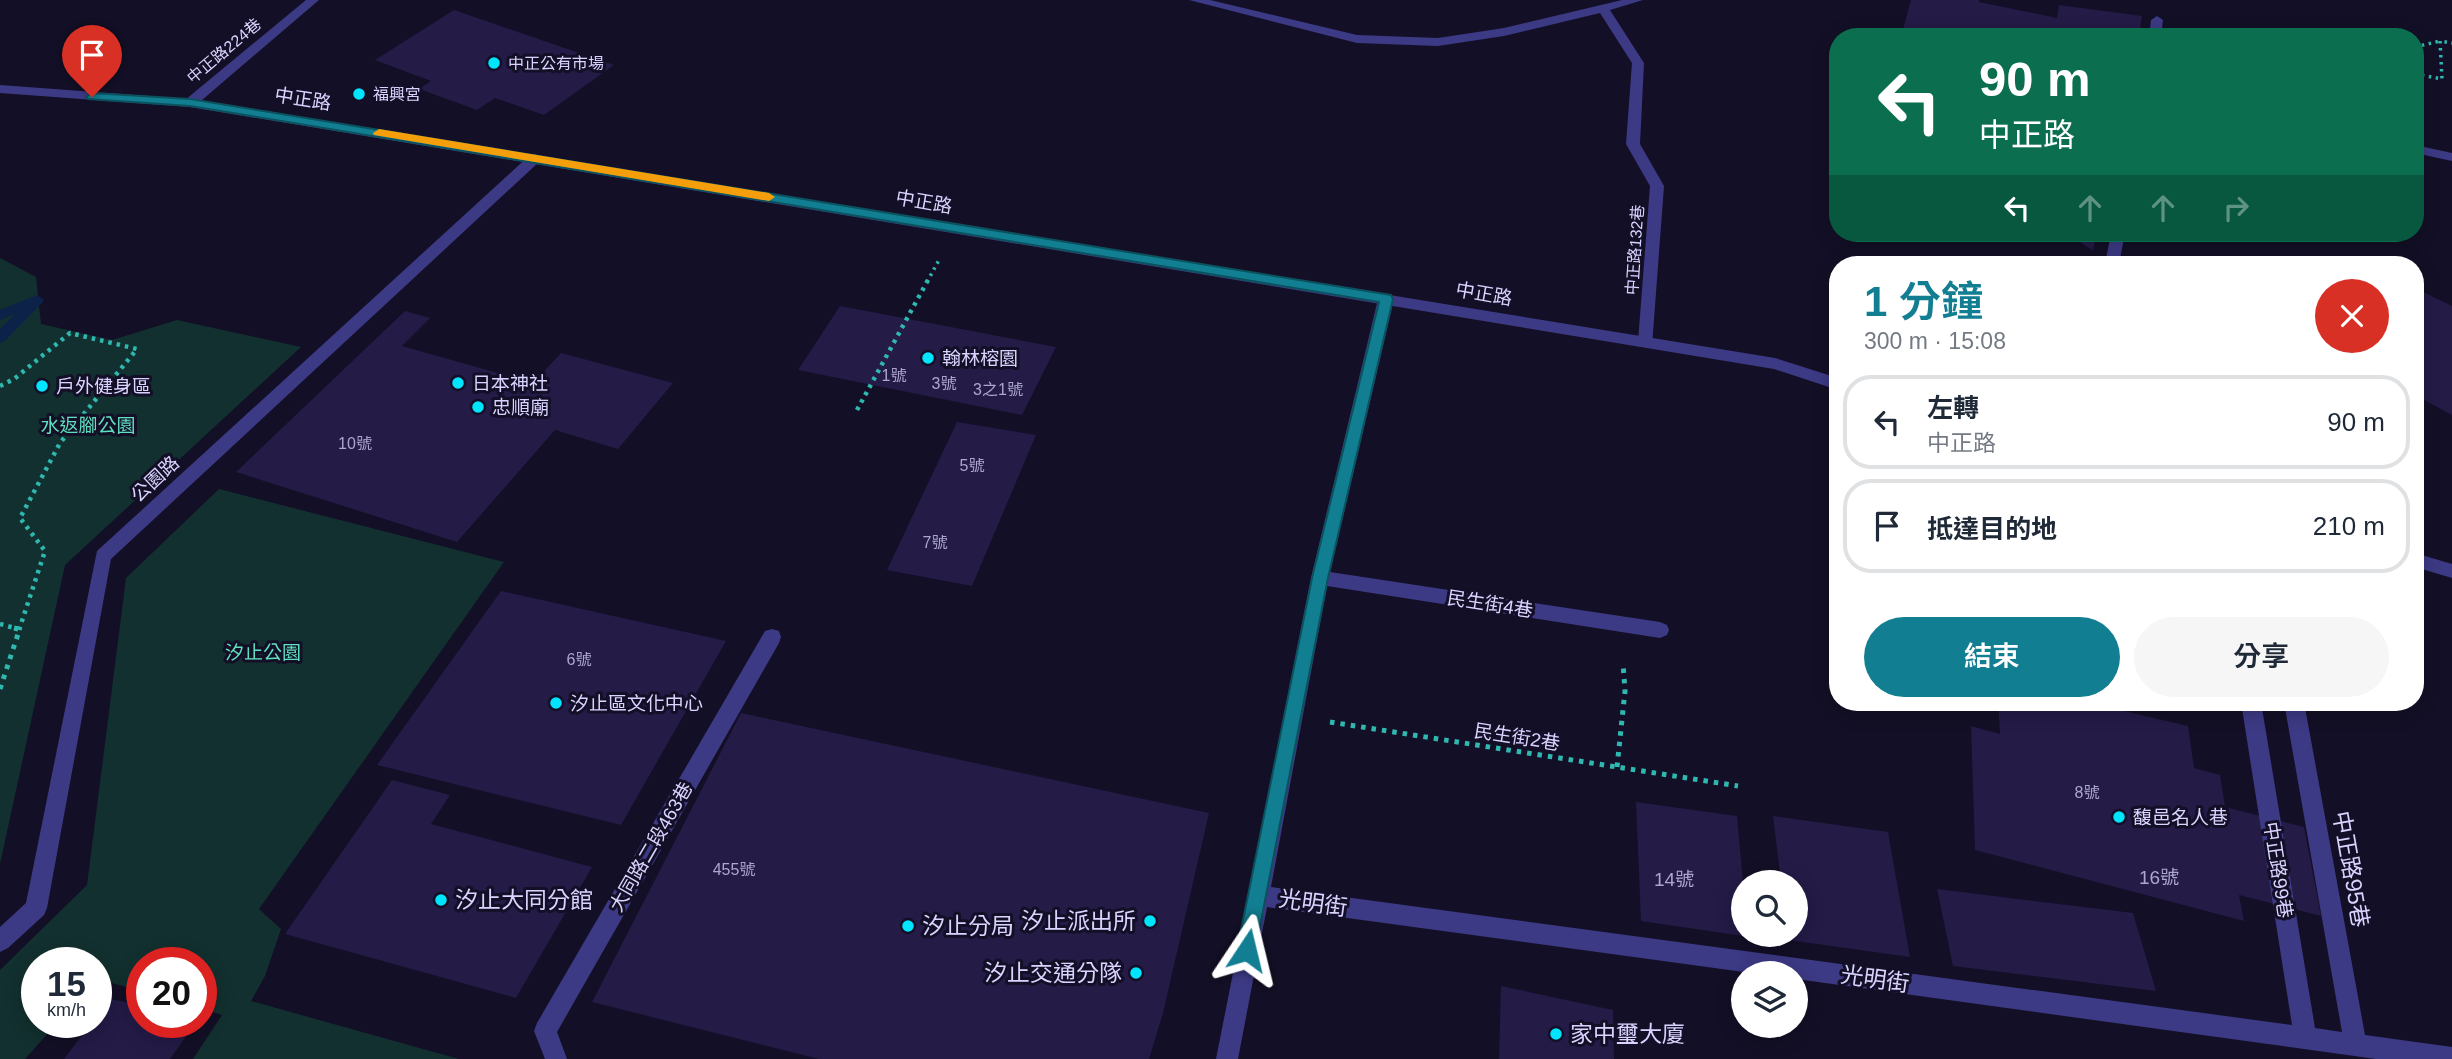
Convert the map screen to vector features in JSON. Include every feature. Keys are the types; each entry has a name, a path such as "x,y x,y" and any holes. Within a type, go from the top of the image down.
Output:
{"street":[{"name":"中正路224巷","path":"190,103 313,0"},
{"path":"1195,0 1357,39 1438,42 1504,32 1637,0"},
{"name":"中正路132巷","path":"1603,8 1638,63 1633,144 1657,186 1646,342"},
{"path":"2156,28 2157,20"},
{"name":"中正路","path":"0,89 190,103 536,158 1775,364 1829,381"},
{"path":"2424,151 2452,158"},
{"name":"公園路","path":"0,941 37,908 103,556 536,158"},
{"path":"1227,1059 1291,716 1320,578 1386,299"},
{"path":"2424,562 2452,570"},
{"name":"民生街4巷","path":"1320,578 1660,630"},
{"name":"大同路二段463巷","path":"556,1059 545,1031 772,637"},
{"name":"中正路99巷","path":"2252,711 2305,1038"},
{"name":"中正路95巷","path":"2296,711 2356,1045"},
{"name":"光明街","path":"1257,895 2452,1058"}],"path":[{"path":"2424,45 2440,41 2452,43"},
{"path":"2424,76 2441,79 2440,41"},
{"path":"857,410 957,229"},
{"path":"0,386 14,379 70,333 136,349 60,443 20,517 45,551 0,690"},
{"path":"0,624 18,629"},
{"path":"1617,767 1625,691 1621,624"},
{"name":"民生街2巷","path":"1291,716 1738,786"}],"green space":[{"name":"水返腳公園","path":"0,258 36,277 41,324 112,340 177,320 301,347 65,565 0,864"},
{"name":"汐止公園","path":"219,489 504,562 259,909 281,929 265,976 251,1001 459,1059 193,1059 207,1038 217,1038 217,1023 222,1015 217,1013 217,947 126,947 126,987 112,983 112,947 24,947 87,885 126,578"},
{"name":"汐止公園","path":"21,949 21,1038 44,1038 25,1059 0,1059 0,970"}],"building":[{"path":"1911,0 1979,0 2057,18 2059,5 2142,16 2140,28 1903,28"},
{"name":"中正公有市場","path":"454,10 614,65 544,115 495,98 477,110 419,89 431,81 375,60"},
{"path":"2080,242 2094,242 2093,251"},
{"path":"2424,292 2452,306 2452,415 2424,400"},
{"name":"翰林榕園","path":"840,306 1056,347 1022,415 798,370"},
{"name":"忠順廟","path":"405,311 430,318 402,346 533,383 561,353 673,383 618,449 555,430 457,542 236,472"},
{"name":"翰林榕園","path":"957,422 1036,435 972,586 887,570"},
{"name":"汐止區文化中心","path":"501,591 726,641 621,825 377,765"},
{"name":"馥邑名人巷","path":"1999,711 2124,711 2188,726 2194,768 2220,775 2225,807 2304,827 2321,916 2239,895 2244,921 1975,850 1971,726 2000,734"},
{"name":"汐止分局","path":"741,713 1209,813 1163,1013 1149,1059 819,1059 592,1002"},
{"name":"汐止大同分館","path":"392,780 450,795 431,824 592,867 516,998 285,934"},
{"path":"1636,802 1737,816 1742,870 1731,870 1731,934 1641,921"},
{"path":"1773,816 1888,832 1910,957 1808,943 1808,870 1780,870"},
{"path":"1937,889 2133,913 2156,991 1953,966"},
{"name":"家中璽大廈","path":"1501,986 1613,1010 1614,1059 1499,1059"},
{"path":"112,999 126,1002 126,1038 185,1038 170,1059 64,1059 80,1038 112,1038"}],"waterway":[{"path":"0,338 37,300"},
{"path":"0,315 30,303"}],"slow traffic":[{"path":"379,133 769,197"}],"place":[{"name":"中正公有市場","path":"494,63"},
{"name":"福興宮","path":"359,94"},
{"name":"翰林榕園","path":"928,358"},
{"name":"日本神社","path":"458,383"},
{"name":"戶外健身區","path":"42,386"},
{"name":"忠順廟","path":"478,407"},
{"name":"汐止區文化中心","path":"556,703"},
{"name":"馥邑名人巷","path":"2119,817"},
{"name":"汐止大同分館","path":"441,900"},
{"name":"汐止派出所","path":"1150,921"},
{"name":"汐止分局","path":"908,926"},
{"name":"汐止交通分隊","path":"1136,973"},
{"name":"家中璽大廈","path":"1556,1034"}],"route":[{"path":"92,97 190,103 509,153 1386,299 1320,578 1247,950"}]}
